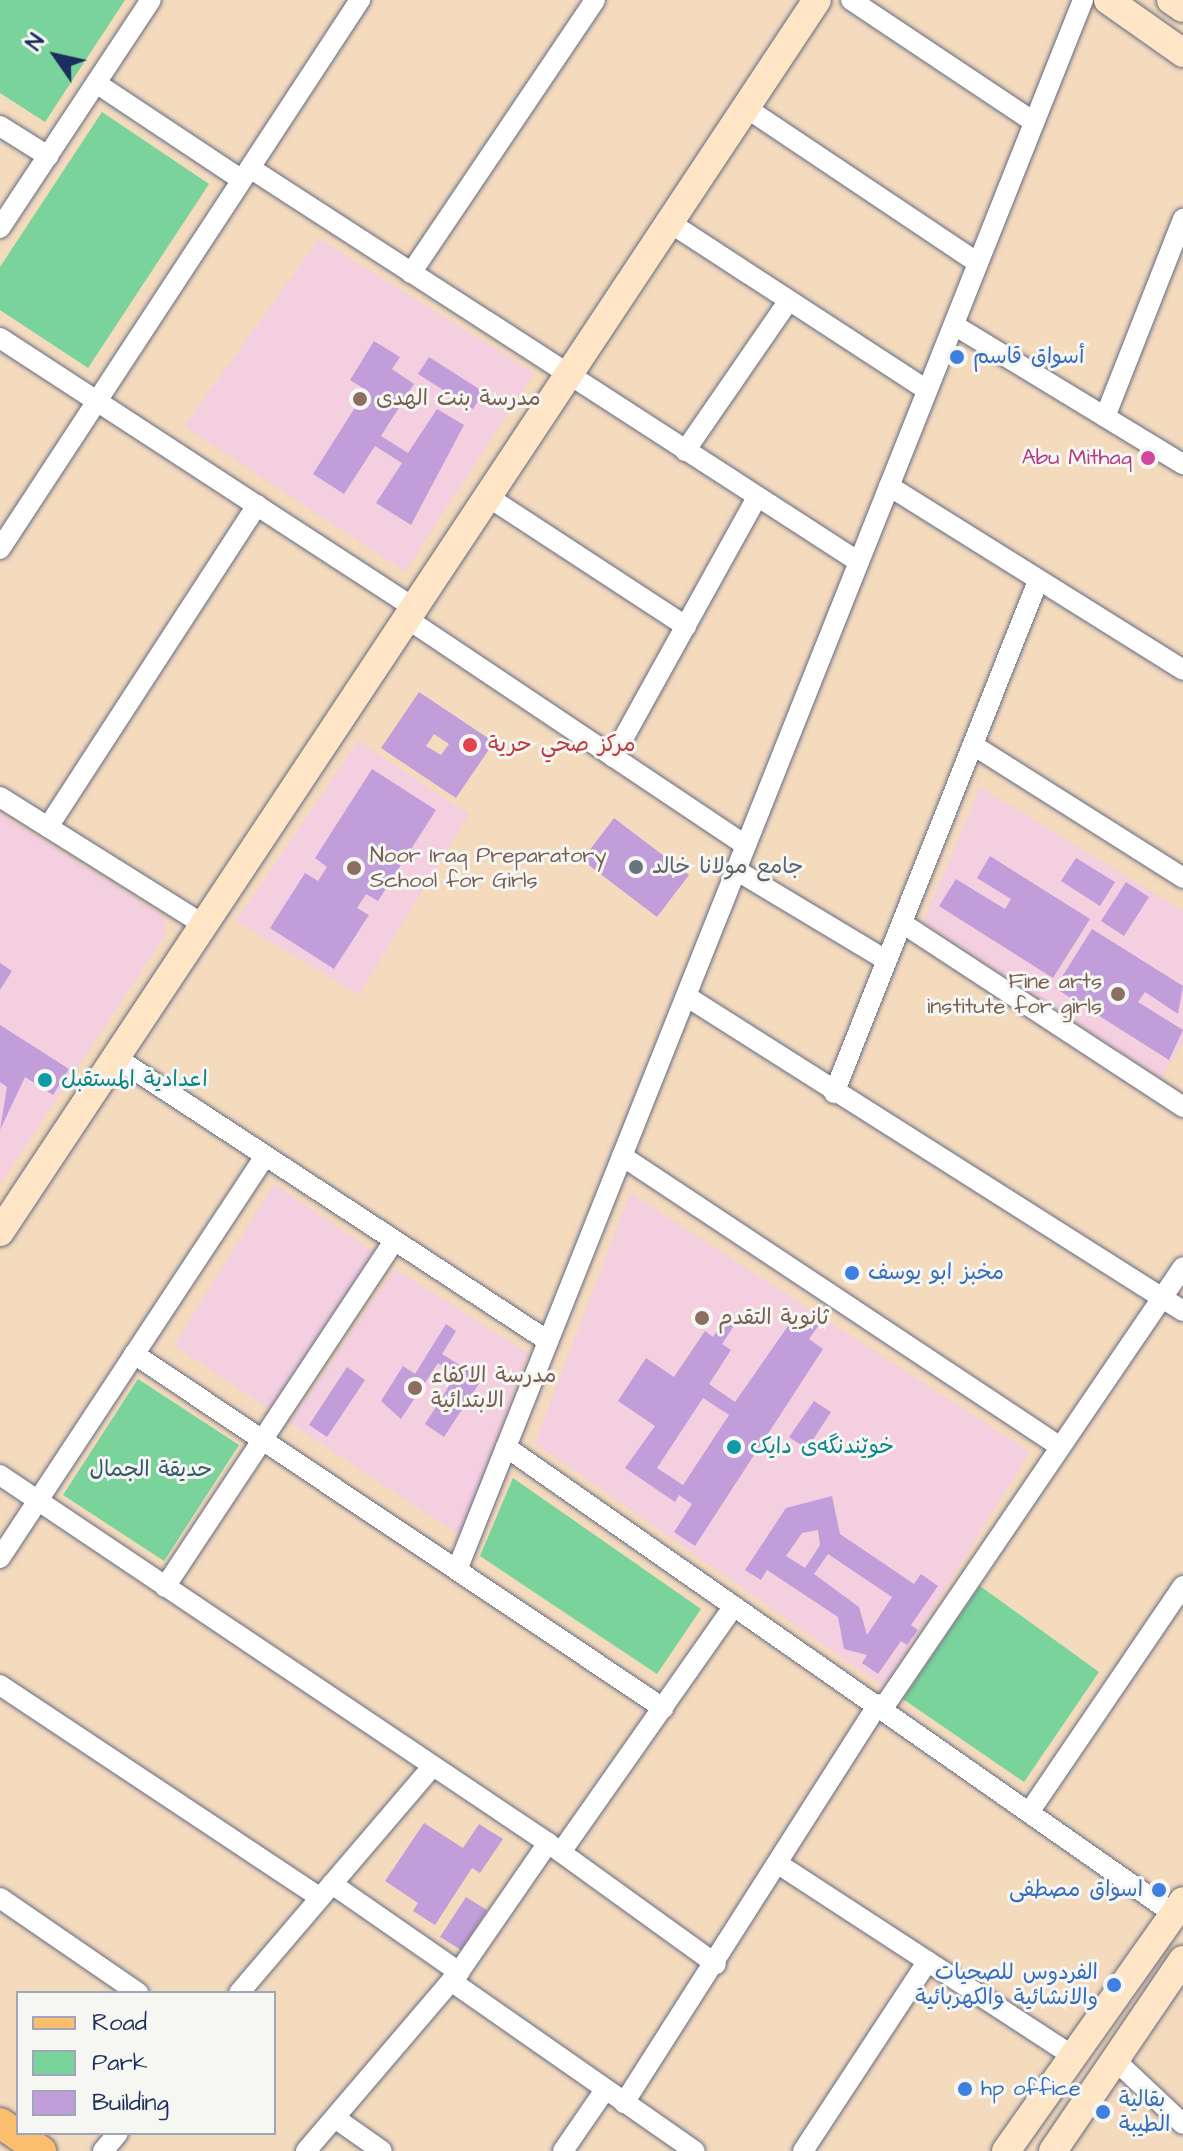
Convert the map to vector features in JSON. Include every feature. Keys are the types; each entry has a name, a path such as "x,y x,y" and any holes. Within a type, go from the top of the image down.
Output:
{"main road":[{"path":"18,2135 41,2151"}],"street":[{"path":"0,228 151,0"},
{"path":"0,549 360,0"},
{"path":"411,273 595,0"},
{"path":"0,1232 817,0"},
{"path":"851,0 1034,122"},
{"path":"457,1570 1083,0"},
{"path":"1108,0 1183,53"},
{"path":"1171,0 1183,8"},
{"path":"96,83 411,273 859,562"},
{"path":"745,107 978,263"},
{"path":"0,126 48,156"},
{"path":"1105,417 1177,255 1183,219"},
{"path":"669,222 927,390"},
{"path":"685,451 789,300"},
{"path":"954,325 1183,464"},
{"path":"0,338 257,505 613,757 746,846"},
{"path":"889,486 1183,670"},
{"path":"487,496 686,626"},
{"path":"613,757 757,497"},
{"path":"48,827 257,505"},
{"path":"834,1093 1038,581"},
{"path":"973,745 1183,878"},
{"path":"0,797 204,925"},
{"path":"736,870 886,960"},
{"path":"902,923 1183,1107"},
{"path":"686,996 834,1093 1183,1311"},
{"path":"115,1057 548,1341"},
{"path":"0,1558 265,1156"},
{"path":"622,1156 1059,1446"},
{"path":"165,1587 394,1241"},
{"path":"624,2103 881,1706 1183,1267"},
{"path":"134,1354 663,1708"},
{"path":"506,1447 732,1609 881,1706 1030,1811 1179,1907 1006,2151"},
{"path":"0,1475 554,1847 716,1964"},
{"path":"1030,1811 1183,1586"},
{"path":"306,2151 455,1977 663,1708 732,1609"},
{"path":"0,1685 326,1891 455,1977 605,2090 695,2151"},
{"path":"241,1991 432,1767"},
{"path":"780,1865 1072,2055"},
{"path":"0,1898 135,1991"},
{"path":"1053,2151 1183,1960"},
{"path":"803,2151 928,1961"},
{"path":"1115,2060 1183,2124"},
{"path":"563,2151 605,2090"},
{"path":"335,2118 382,2151"},
{"path":"103,2151 116,2135"}],"shaded area":[{"name":"مدرسة بنت الهدی","path":"319,239 534,373 405,572 184,426"},
{"name":"Noor Iraq Preparatory School for Girls","path":"358,741 469,814 359,995 236,921"},
{"path":"980,787 1183,911 1183,1043 1161,1078 923,922"},
{"path":"0,814 163,916 166,934 0,1185"},
{"path":"274,1184 379,1255 275,1413 174,1345"},
{"name":"ثانوية التقدم","path":"630,1193 1030,1452 884,1687 535,1443"},
{"name":"مدرسة الاكفاء الابتدائية","path":"395,1269 528,1353 461,1536 290,1423"}],"green space":[{"path":"0,0 125,0 45,122 0,93"},
{"path":"102,112 209,184 88,368 0,310 0,267"},
{"name":"حديقة الجمال","path":"138,1379 239,1445 164,1561 63,1495"},
{"path":"513,1478 701,1609 657,1674 480,1556"},
{"path":"980,1586 1099,1672 1024,1782 903,1699"}],"building":[{"path":"374,341 400,357 392,369 414,384 381,436 408,453 437,409 464,425 411,525 376,503 402,463 375,446 344,494 313,474 366,390 350,380"},
{"path":"429,357 484,392 473,409 418,374"},
{"name":"مركز صحي حرية","path":"419,692 494,742 456,798 381,748","holes":["434,734 449,744 441,755 426,746"]},
{"path":"372,769 436,810 378,901 366,894 357,908 369,915 334,969 270,928 305,873 318,881 327,867 315,858"},
{"name":"جامع مولانا خالد","path":"614,818 689,875 657,917 582,860"},
{"path":"990,856 1090,919 1053,978 939,906 956,879 1005,909 1011,899 977,878"},
{"path":"1076,858 1115,882 1100,906 1061,881"},
{"path":"1126,882 1149,897 1124,936 1101,921"},
{"path":"1092,929 1183,986 1178,1014 1145,992 1138,1002 1183,1030 1169,1060 1055,988"},
{"path":"0,963 12,971 0,990"},
{"name":"اعدادية المستقبل","path":"0,1025 69,1069 53,1095 25,1077 0,1130 7,1087 0,1082"},
{"name":"خوێندنگەی دایک","path":"813,1316 821,1322 809,1339 823,1349 695,1546 674,1532 692,1504 679,1495 675,1502 625,1468 655,1426 618,1401 646,1358 674,1377 705,1331 713,1337 726,1318 735,1324 722,1344 731,1350 709,1384 735,1402 788,1326 800,1333","holes":["703,1398 729,1415 683,1485 657,1468"]},
{"path":"446,1324 456,1331 442,1354 482,1379 444,1437 425,1424 456,1375 438,1363 401,1419 381,1401 403,1366 415,1374"},
{"path":"347,1367 365,1380 327,1437 309,1425"},
{"path":"814,1401 831,1412 807,1449 789,1437"},
{"path":"832,1496 840,1534 914,1584 921,1574 938,1586 911,1625 918,1630 907,1645 901,1641 878,1674 862,1663 867,1655 844,1649 838,1617 767,1570 761,1580 745,1570 786,1508","holes":["818,1530 820,1545 805,1568 786,1556 802,1533","828,1554 892,1597 867,1635 859,1607 814,1574"]},
{"path":"424,1823 463,1848 479,1824 503,1839 480,1873 472,1868 435,1925 413,1911 418,1903 385,1881"},
{"path":"466,1897 487,1910 461,1950 440,1937"}],"place":[{"name":"أسواق قاسم","path":"957,357"},
{"name":"مدرسة بنت الهدی","path":"360,399"},
{"name":"Abu Mithaq","path":"1148,458"},
{"name":"مركز صحي حرية","path":"470,745"},
{"name":"جامع مولانا خالد","path":"636,867"},
{"name":"Noor Iraq Preparatory School for Girls","path":"354,868"},
{"name":"Fine arts institute for girls","path":"1118,994"},
{"name":"اعدادية المستقبل","path":"45,1080"},
{"name":"مخبز ابو يوسف","path":"852,1273"},
{"name":"ثانوية التقدم","path":"702,1318"},
{"name":"مدرسة الاكفاء الابتدائية","path":"415,1388"},
{"name":"خوێندنگەی دایک","path":"734,1447"},
{"name":"اسواق مصطفى","path":"1159,1890"},
{"name":"الفردوس للصحيات والانشائية والكهربائية","path":"1114,1985"},
{"name":"hp office","path":"965,2089"},
{"name":"بقالية الطيبة","path":"1103,2112"}]}
